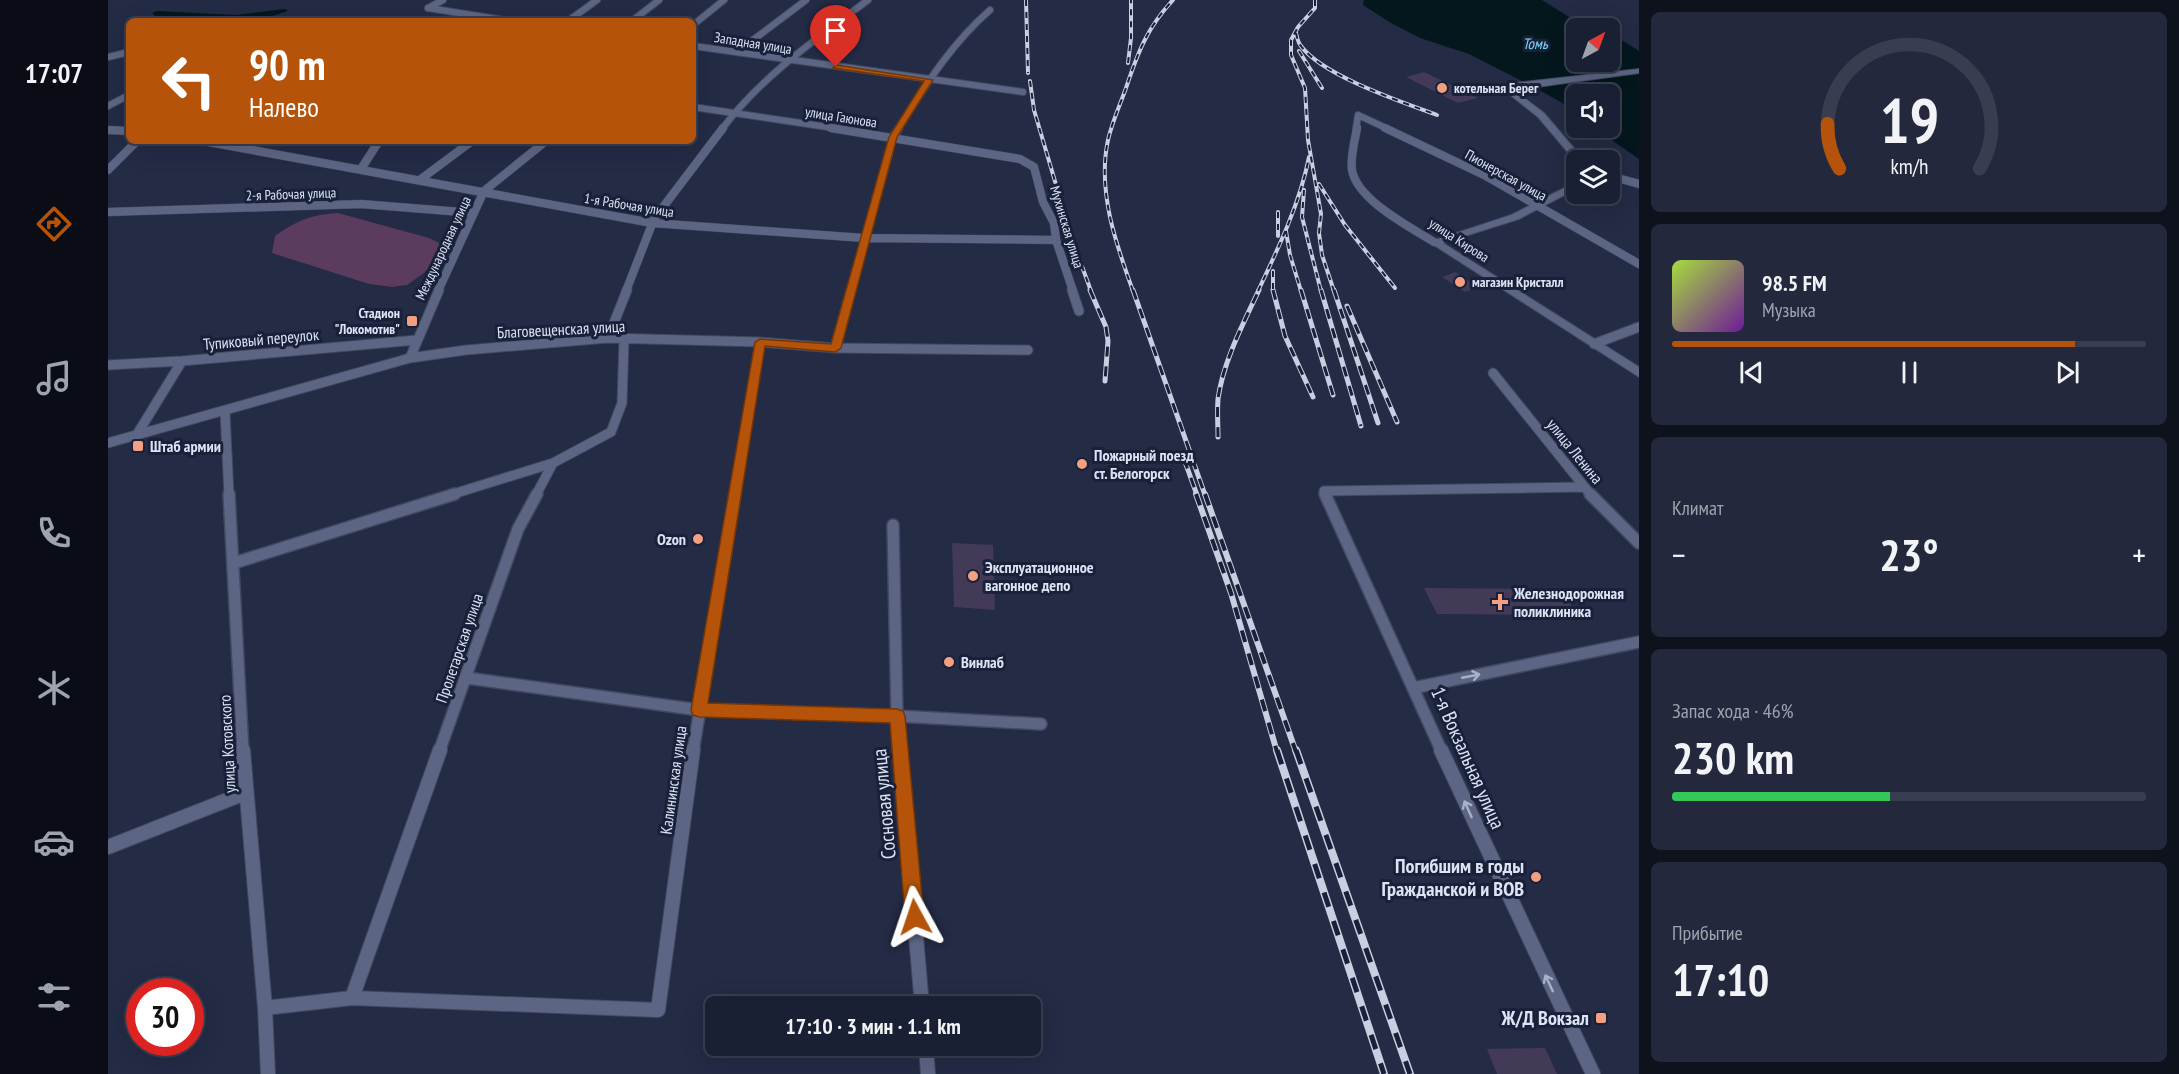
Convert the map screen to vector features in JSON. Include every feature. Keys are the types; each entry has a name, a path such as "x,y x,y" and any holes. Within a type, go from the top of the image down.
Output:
{"main road":[{"path":"1571,150 1541,114 1510,92 1510,87 1639,71"},
{"path":"1434,242 1515,217 1566,191"},
{"name":"улица Кирова","path":"1434,242 1639,373"}],"street":[{"path":"443,0 425,7 492,18"},
{"path":"572,18 597,0"},
{"path":"636,18 659,0"},
{"path":"696,23 724,0"},
{"path":"737,52 806,0"},
{"path":"608,338 652,223 735,112 789,60 868,0"},
{"path":"835,348 893,137 929,80 965,32 990,10"},
{"name":"Западная улица","path":"696,46 1023,92"},
{"path":"108,57 126,53"},
{"path":"108,106 126,97"},
{"name":"улица Гаюнова","path":"696,107 1020,159"},
{"name":"Пионерская улица","path":"1358,115 1486,176 1639,264"},
{"name":"улица Кирова","path":"1358,115 1353,178 1374,201 1434,242"},
{"path":"108,130 126,131"},
{"path":"108,170 134,144"},
{"name":"1-я Рабочая улица","path":"223,144 484,190 652,223 864,238 1056,240"},
{"path":"362,169 377,144"},
{"path":"421,179 468,144"},
{"name":"Международная улица","path":"411,358 484,190 542,144"},
{"name":"Мухинская улица","path":"1020,159 1034,167 1043,202 1054,223 1056,240 1079,311"},
{"path":"1620,179 1639,184"},
{"name":"2-я Рабочая улица","path":"108,212 361,204 474,213"},
{"path":"1594,344 1639,327"},
{"name":"Благовещенская улица","path":"108,443 411,358 466,350 608,338 760,342 835,348 1028,350"},
{"name":"Тупиковый переулок","path":"108,365 182,361 417,340"},
{"path":"234,563 553,463 610,432 622,403 624,340"},
{"name":"Калининская улица","path":"352,999 658,1010 699,710 760,342"},
{"path":"136,436 182,361"},
{"name":"улица Ленина","path":"1493,373 1583,487 1639,543"},
{"name":"улица Котовского","path":"225,412 245,793 265,1008 268,1074"},
{"name":"Пролетарская улица","path":"352,999 518,529 553,463"},
{"name":"1-я Вокзальная улица","path":"1583,487 1324,491 1492,862 1593,1074"},
{"name":"Сосновая улица","path":"892,525 897,716 921,996"},
{"path":"1413,688 1638,644"},
{"path":"467,678 699,710 897,716 1041,724"},
{"path":"108,847 245,793"},
{"path":"265,1008 352,999"},
{"path":"927,1056 928,1074"}],"shaded area":[{"path":"338,213 429,238 439,243 440,248 424,273 407,285 392,287 369,284 272,253 275,236 290,226 312,217"}],"water":[{"name":"Томь","path":"1364,0 1542,0 1572,18 1566,18 1566,72 1620,72 1620,39 1639,51 1639,159 1609,138 1620,138 1620,84 1566,84 1566,106 1469,54 1420,38 1363,5"},
{"path":"285,9 288,11 266,18 157,18 152,13 157,11 236,15"}],"building":[{"name":"котельная Берег","path":"1424,72 1478,98 1458,103 1406,77"},
{"name":"магазин Кристалл","path":"1455,272 1478,287 1465,292 1442,277"},
{"name":"Эксплуатационное вагонное депо","path":"952,543 993,545 995,610 954,607"},
{"name":"Железнодорожная поликлиника","path":"1424,588 1561,589 1578,615 1437,614"},
{"path":"1545,1048 1557,1074 1497,1074 1487,1049"}],"railway":[{"path":"1026,0 1028,73"},
{"path":"1128,63 1131,38 1131,0"},
{"path":"1133,291 1110,217 1105,159 1112,127 1139,52 1156,20 1173,0"},
{"path":"1315,0 1315,8 1298,27 1291,40 1291,55 1305,88 1308,140 1321,214 1319,233 1322,255 1334,291"},
{"path":"1296,33 1298,42 1312,57 1344,78 1437,115"},
{"path":"1299,51 1322,88"},
{"path":"1030,81 1034,110 1072,239 1091,291"},
{"path":"1258,291 1294,209 1309,157"},
{"path":"1319,184 1345,225 1395,288"},
{"path":"1304,190 1302,217 1321,291"},
{"path":"1278,212 1278,236"},
{"path":"1286,231 1290,255 1301,291"},
{"path":"1273,271 1273,290"},
{"path":"1090,290 1106,327 1108,341 1105,381"},
{"path":"1133,290 1205,495"},
{"path":"1218,437 1218,399 1224,371 1234,343 1259,290"},
{"path":"1273,290 1285,336 1313,397"},
{"path":"1301,290 1333,395"},
{"path":"1321,290 1361,426"},
{"path":"1334,290 1378,423"},
{"path":"1347,306 1397,422"},
{"path":"1184,459 1197,495"},
{"path":"1196,494 1231,593 1277,752"},
{"path":"1205,494 1296,752"},
{"path":"1277,750 1384,1074"},
{"path":"1296,750 1410,1074"}],"place":[{"name":"котельная Берег","path":"1442,88"},
{"name":"магазин Кристалл","path":"1460,282"},
{"name":"Стадион \"Локомотив\"","path":"412,321"},
{"name":"Штаб армии","path":"138,446"},
{"name":"Пожарный поезд ст. Белогорск","path":"1082,464"},
{"name":"Ozon","path":"698,539"},
{"name":"Эксплуатационное вагонное депо","path":"973,576"},
{"name":"Железнодорожная поликлиника","path":"1500,602"},
{"name":"Винлаб","path":"949,662"},
{"name":"Погибшим в годы Гражданской и ВОВ","path":"1536,877"},
{"name":"Ж/Д Вокзал","path":"1601,1018"}],"route":[{"path":"836,67 929,80 893,137 835,348 760,342 699,710 897,716 915,917"}]}
